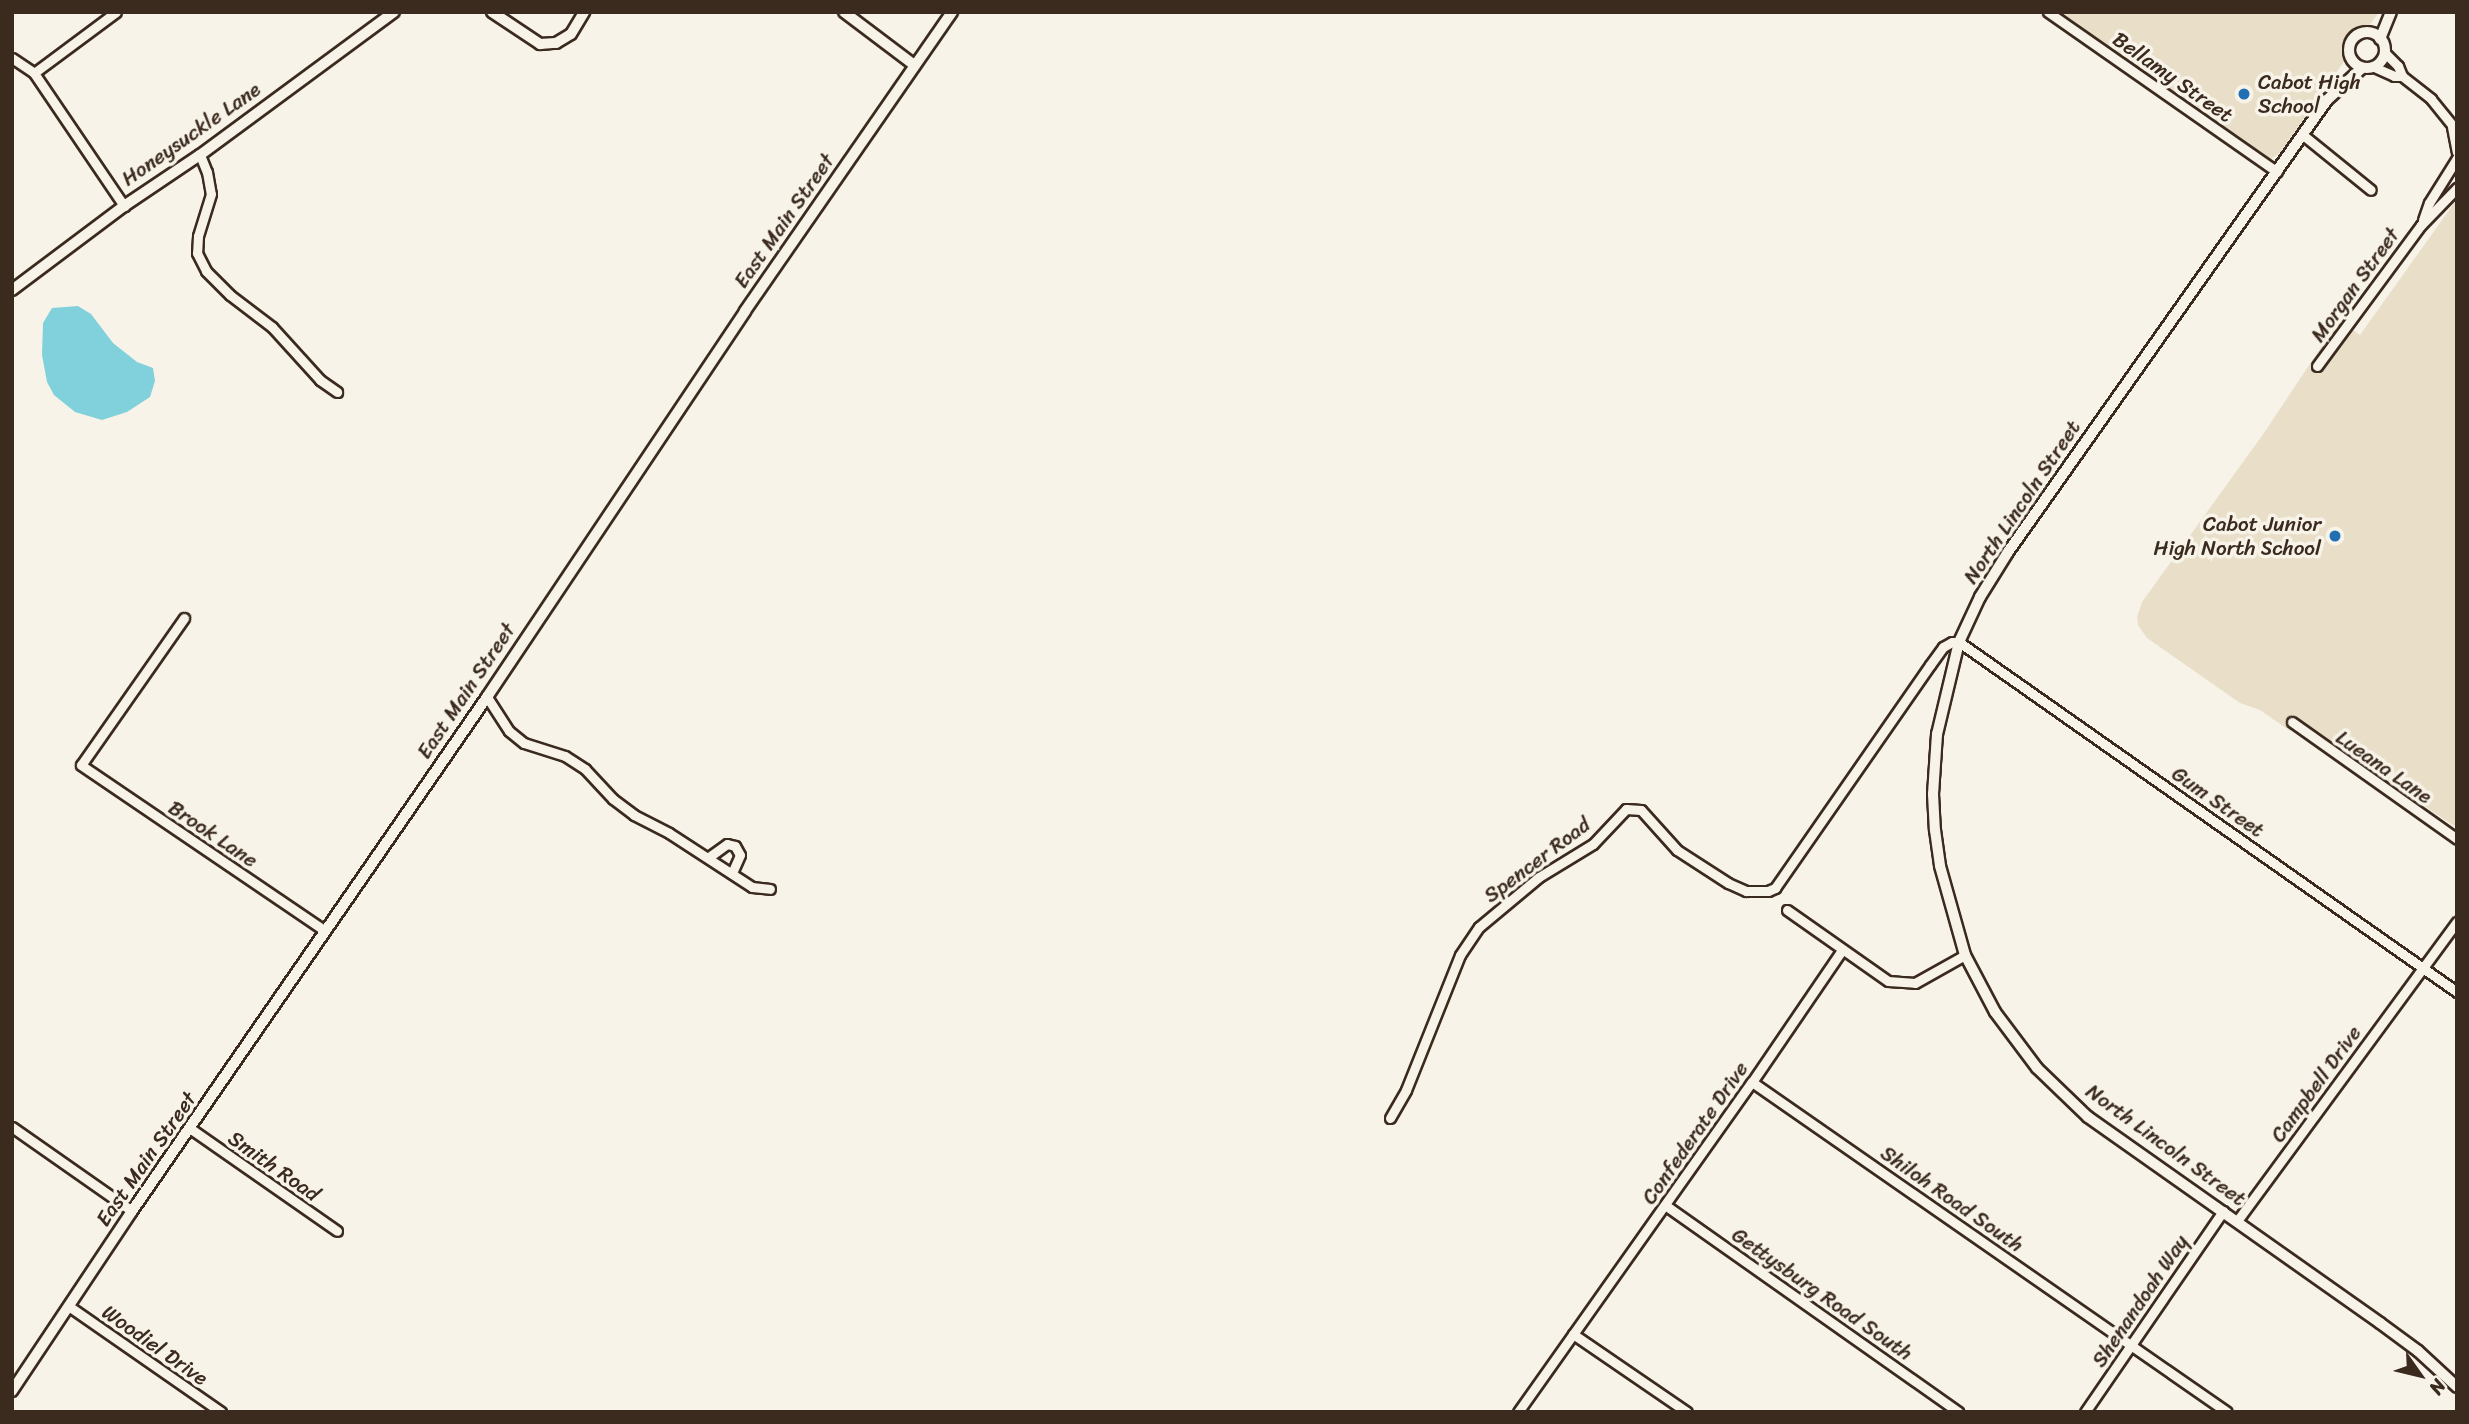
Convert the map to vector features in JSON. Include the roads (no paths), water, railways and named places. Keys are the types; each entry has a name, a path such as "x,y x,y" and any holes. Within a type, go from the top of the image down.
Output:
{"street":[{"path":"34,73 116,12"},
{"name":"Honeysuckle Lane","path":"12,290 124,205 200,155 394,12"},
{"path":"492,12 540,44 556,43 571,34 584,12"},
{"path":"844,12 914,65"},
{"name":"East Main Street","path":"12,1391 132,1211 487,697 952,12"},
{"name":"Bellamy Street","path":"2048,12 2277,172"},
{"path":"2377,36 2390,12"},
{"path":"2377,36 2361,33 2352,40 2348,50 2357,65 2374,66 2394,76 2402,76"},
{"path":"2377,36 2384,52 2398,66 2402,76 2431,99 2454,129 2457,152"},
{"path":"2374,66 2381,61 2384,52"},
{"path":"12,58 34,73 124,205"},
{"name":"North Lincoln Street","path":"2357,65 2303,135 2008,552 1980,597 1959,642 1937,734 1933,793 1940,866 1965,955 1995,1012 2037,1068 2088,1117 2418,1350 2457,1387"},
{"path":"2303,135 2371,190"},
{"path":"200,155 207,172 211,194 198,236 197,253 206,271 230,295 272,327 320,380 337,392"},
{"path":"2457,158 2457,170"},
{"name":"Morgan Street","path":"2421,225 2429,202 2457,158"},
{"name":"Morgan Street","path":"2316,366 2421,225 2457,188"},
{"name":"Brook Lane","path":"184,618 81,765 325,931"},
{"name":"Gum Street","path":"1959,642 2457,992"},
{"name":"Spencer Road","path":"1390,1118 1417,1063 1460,955 1479,927 1504,906 1539,877 1592,844 1626,809 1635,808 1641,810 1677,850 1709,873 1745,891 1768,891 1775,888 1943,647 1959,642"},
{"path":"487,697 509,731 524,743 575,762 634,815 709,858 752,887 770,889"},
{"name":"Lueana Lane","path":"2292,722 2457,839"},
{"path":"709,858 727,844 735,846 740,855 732,873"},
{"path":"1787,910 1888,981 1915,983 1965,955"},
{"path":"2423,968 2457,922"},
{"name":"Confederate Drive","path":"1518,1412 1752,1082 1842,950"},
{"name":"Campbell Drive","path":"2237,1221 2423,968"},
{"name":"Shiloh Road South","path":"1752,1082 2227,1412"},
{"path":"12,1127 132,1211"},
{"name":"Smith Road","path":"191,1129 337,1231"},
{"name":"Gettysburg Road South","path":"1665,1205 1958,1412"},
{"name":"Shenandoah Way","path":"2085,1412 2223,1211"},
{"name":"Woodiel Drive","path":"69,1307 221,1412"},
{"path":"1573,1334 1687,1412"}],"water":[{"path":"78,306 91,314 113,343 137,362 153,368 155,381 150,397 127,412 102,420 75,412 54,395 47,382 42,355 43,323 52,308"}],"place":[{"name":"Cabot High School","path":"2244,94"},
{"name":"Cabot Junior High North School","path":"2335,536"}]}
